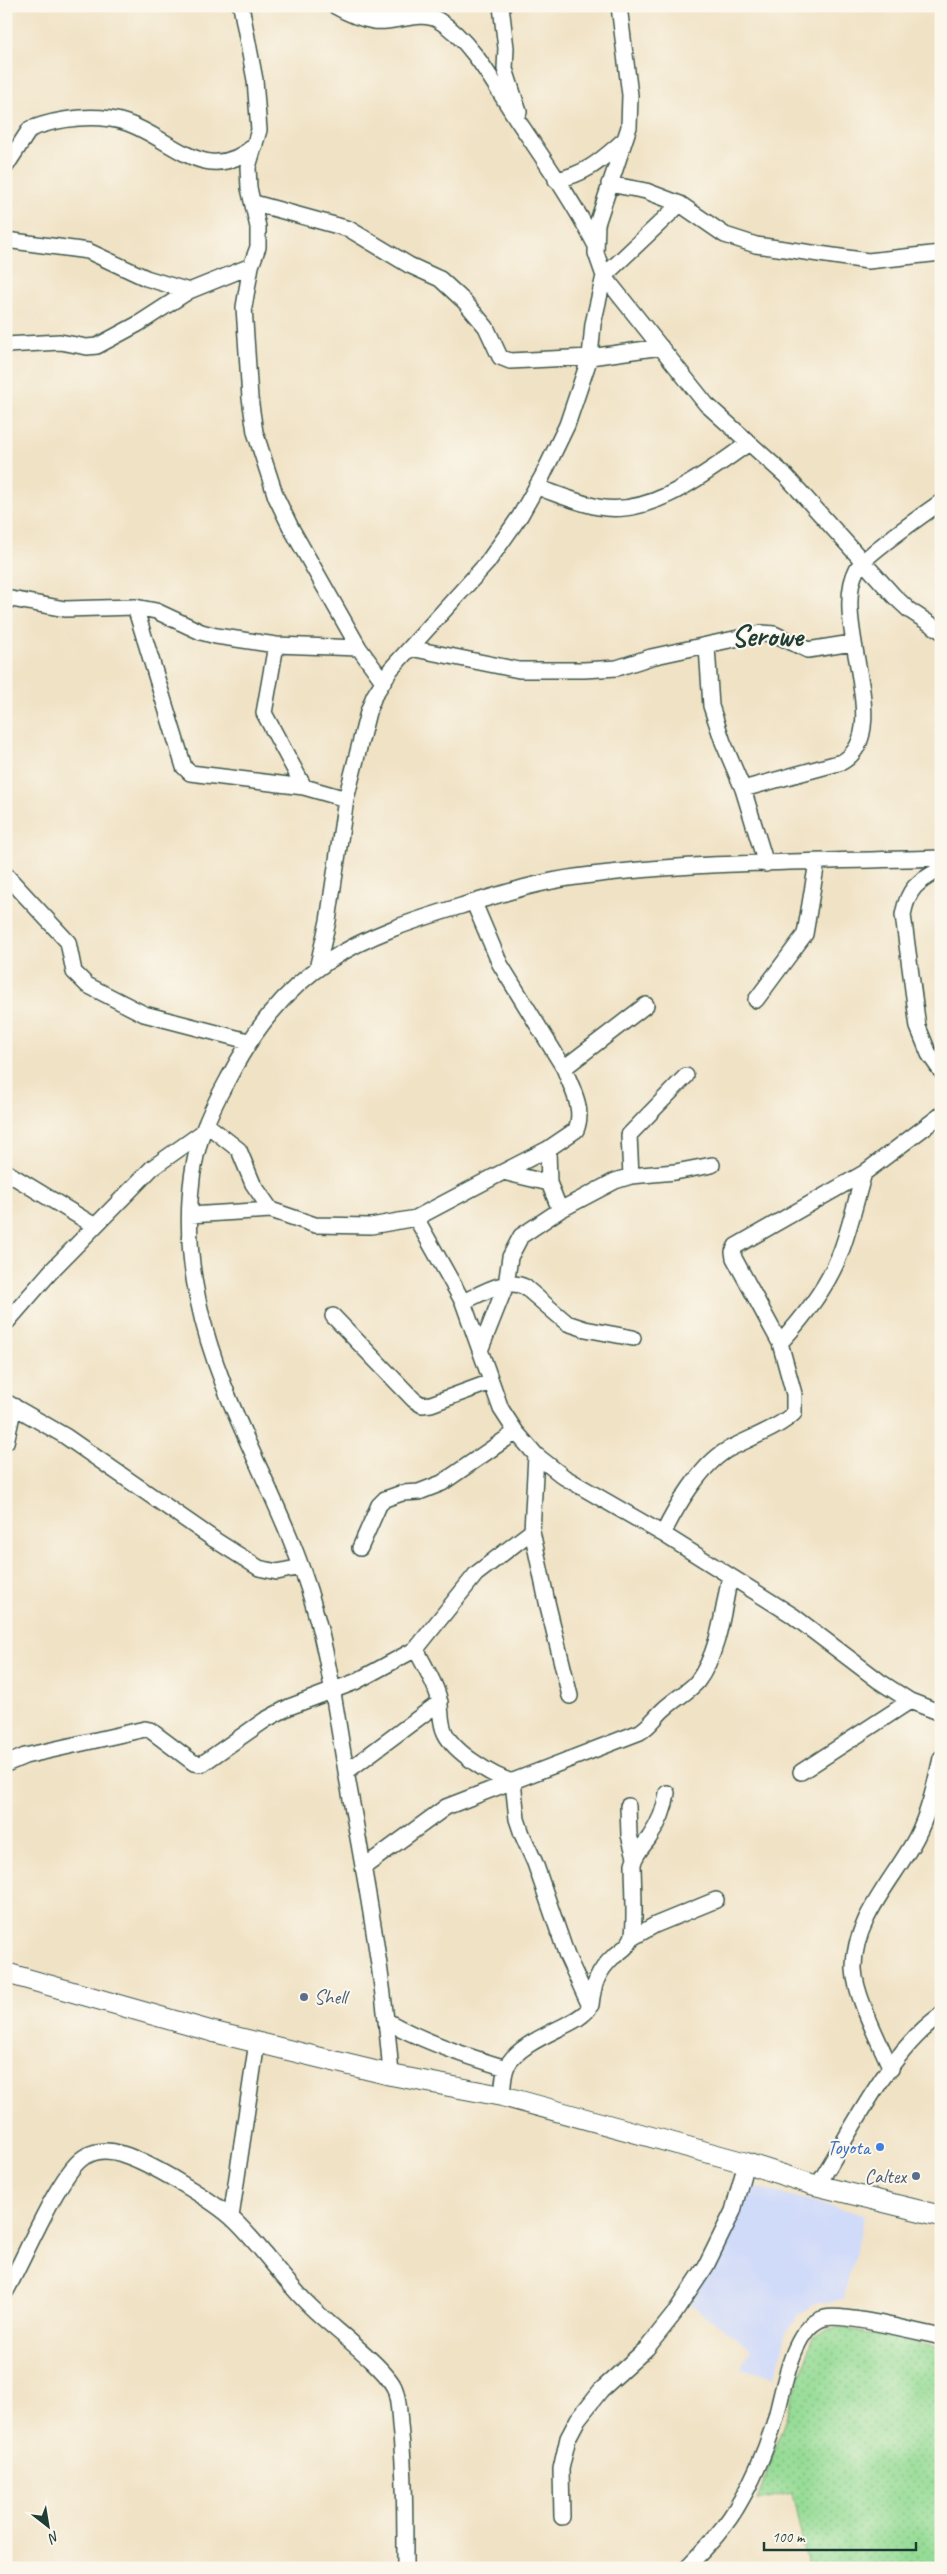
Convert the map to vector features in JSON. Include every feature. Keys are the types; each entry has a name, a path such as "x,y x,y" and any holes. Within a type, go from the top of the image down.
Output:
{"main road":[{"path":"6,1972 214,2032 391,2075 502,2096 746,2163 818,2186 941,2216"}],"street":[{"path":"241,6 255,80 259,130 256,144 250,155 248,167 249,188 254,203 258,247 251,266 244,307 248,370 255,432 276,497 287,520 359,648 382,682"},
{"path":"335,6 357,17 373,21 428,17 438,20 480,61 556,180 574,203 595,244"},
{"path":"501,6 506,48 505,69 526,132"},
{"path":"619,6 630,95 629,127 597,224 595,244 599,266 604,276 706,404 786,476 909,610 941,631"},
{"path":"6,166 30,129 69,119 102,118 130,124 197,160 225,162 244,155 256,144"},
{"path":"556,180 575,176 593,167 625,140"},
{"path":"609,184 646,191 680,204 725,235 756,245 868,261 941,253"},
{"path":"254,203 349,229 409,264 440,279 464,301 486,327 500,357 510,361 590,357 661,347"},
{"path":"317,969 328,921 346,799 368,712 382,682 487,563 537,487 567,425 590,357 593,324 604,276 680,204"},
{"path":"6,240 88,251 146,278 189,291"},
{"path":"6,344 60,342 87,347 97,346 138,324 189,291 251,266"},
{"path":"537,487 598,508 627,508 670,495 749,443"},
{"path":"743,789 842,762 854,753 861,734 864,701 861,674 852,643 850,609 852,583 857,568 941,502"},
{"path":"6,598 65,609 136,606 156,611 201,632 216,636 276,645 359,648"},
{"path":"136,606 184,767 190,773 304,787 346,799"},
{"path":"410,648 531,671 617,668 652,657 769,633 808,650 852,643"},
{"path":"276,645 264,713 304,787"},
{"path":"707,647 711,706 723,742 743,789 766,864"},
{"path":"391,2075 387,2021 364,1868 333,1690 321,1634 301,1567 215,1360 198,1300 190,1239 190,1215 197,1152 205,1128 248,1040 278,1004 317,969 340,954 390,930 474,902 574,877 661,869 941,858"},
{"path":"756,1000 805,934 817,862"},
{"path":"941,868 913,888 906,900 903,915 918,1027 929,1054 941,1071"},
{"path":"6,875 68,942 74,972 87,985 152,1017 248,1040"},
{"path":"190,1215 271,1210 315,1224 346,1227 371,1226 416,1218 548,1149 572,1134 578,1125 578,1107 564,1068 500,964 474,902"},
{"path":"564,1068 646,1005"},
{"path":"631,1176 629,1135 686,1076"},
{"path":"663,1534 675,1511 709,1464 726,1451 794,1412 794,1394 780,1344 734,1258 733,1252 736,1246 864,1173 941,1115"},
{"path":"205,1128 239,1150 253,1184 271,1210"},
{"path":"6,1323 40,1283 152,1168 205,1128"},
{"path":"548,1149 549,1183 560,1210"},
{"path":"481,1348 506,1285 510,1257 521,1236 560,1210 606,1185 631,1176 675,1172 712,1165"},
{"path":"6,1172 94,1226"},
{"path":"503,1172 549,1183"},
{"path":"780,1344 800,1321 830,1277 840,1254 864,1173"},
{"path":"416,1218 463,1302 481,1348 501,1409 516,1432 536,1455 572,1481 663,1534 792,1615 910,1701 939,1708"},
{"path":"463,1302 506,1285 517,1284 526,1287 567,1323 633,1338"},
{"path":"332,1316 414,1400 422,1405 431,1404 491,1382"},
{"path":"6,1442 10,1404 66,1436 215,1540 259,1568 277,1572 301,1567"},
{"path":"360,1548 379,1505 385,1499 402,1493 419,1492 448,1480 516,1432"},
{"path":"536,1455 532,1531 570,1696"},
{"path":"6,1764 25,1756 145,1729 150,1730 194,1764 202,1764 265,1720 289,1707 380,1670 416,1649 476,1574 532,1531"},
{"path":"364,1868 446,1807 640,1732 653,1723 664,1709 694,1685 710,1658 730,1576"},
{"path":"416,1649 434,1683 440,1702 445,1734 455,1747 492,1774 513,1782"},
{"path":"801,1772 910,1701"},
{"path":"346,1772 440,1702"},
{"path":"891,2069 859,1989 854,1971 855,1946 863,1927 920,1830 941,1758"},
{"path":"513,1782 517,1819 522,1834 535,1863 568,1956 590,2006"},
{"path":"635,1857 651,1835 664,1807 668,1793"},
{"path":"628,1806 629,1835 635,1857 632,1938"},
{"path":"502,2096 506,2068 536,2038 583,2017 590,2006 592,1988 601,1969 632,1938 655,1925 716,1900"},
{"path":"818,2186 891,2069 917,2033 941,2015"},
{"path":"387,2021 466,2056 506,2068"},
{"path":"231,2217 257,2042"},
{"path":"6,2291 63,2181 76,2162 93,2152 122,2154 137,2160 212,2203 231,2217 310,2306 364,2355 394,2387 402,2440 405,2568"},
{"path":"562,2517 561,2469 568,2438 578,2419 601,2390 647,2348 674,2314 706,2266 732,2211 746,2163"},
{"path":"686,2568 713,2541 742,2500 773,2426 792,2359 802,2336 812,2323 825,2317 842,2318 941,2337"}],"shaded area":[{"path":"748,2185 865,2215 843,2300 818,2302 799,2315 787,2331 775,2377 740,2368 751,2348 688,2303"}],"green space":[{"path":"840,2327 941,2348 941,2568 803,2568 808,2566 792,2494 757,2501 814,2336"}],"place":[{"name":"Shell","path":"304,1997"},
{"name":"Toyota","path":"880,2147"},
{"name":"Caltex","path":"916,2176"}],"district":[{"name":"Serowe","path":"767,636"}]}
